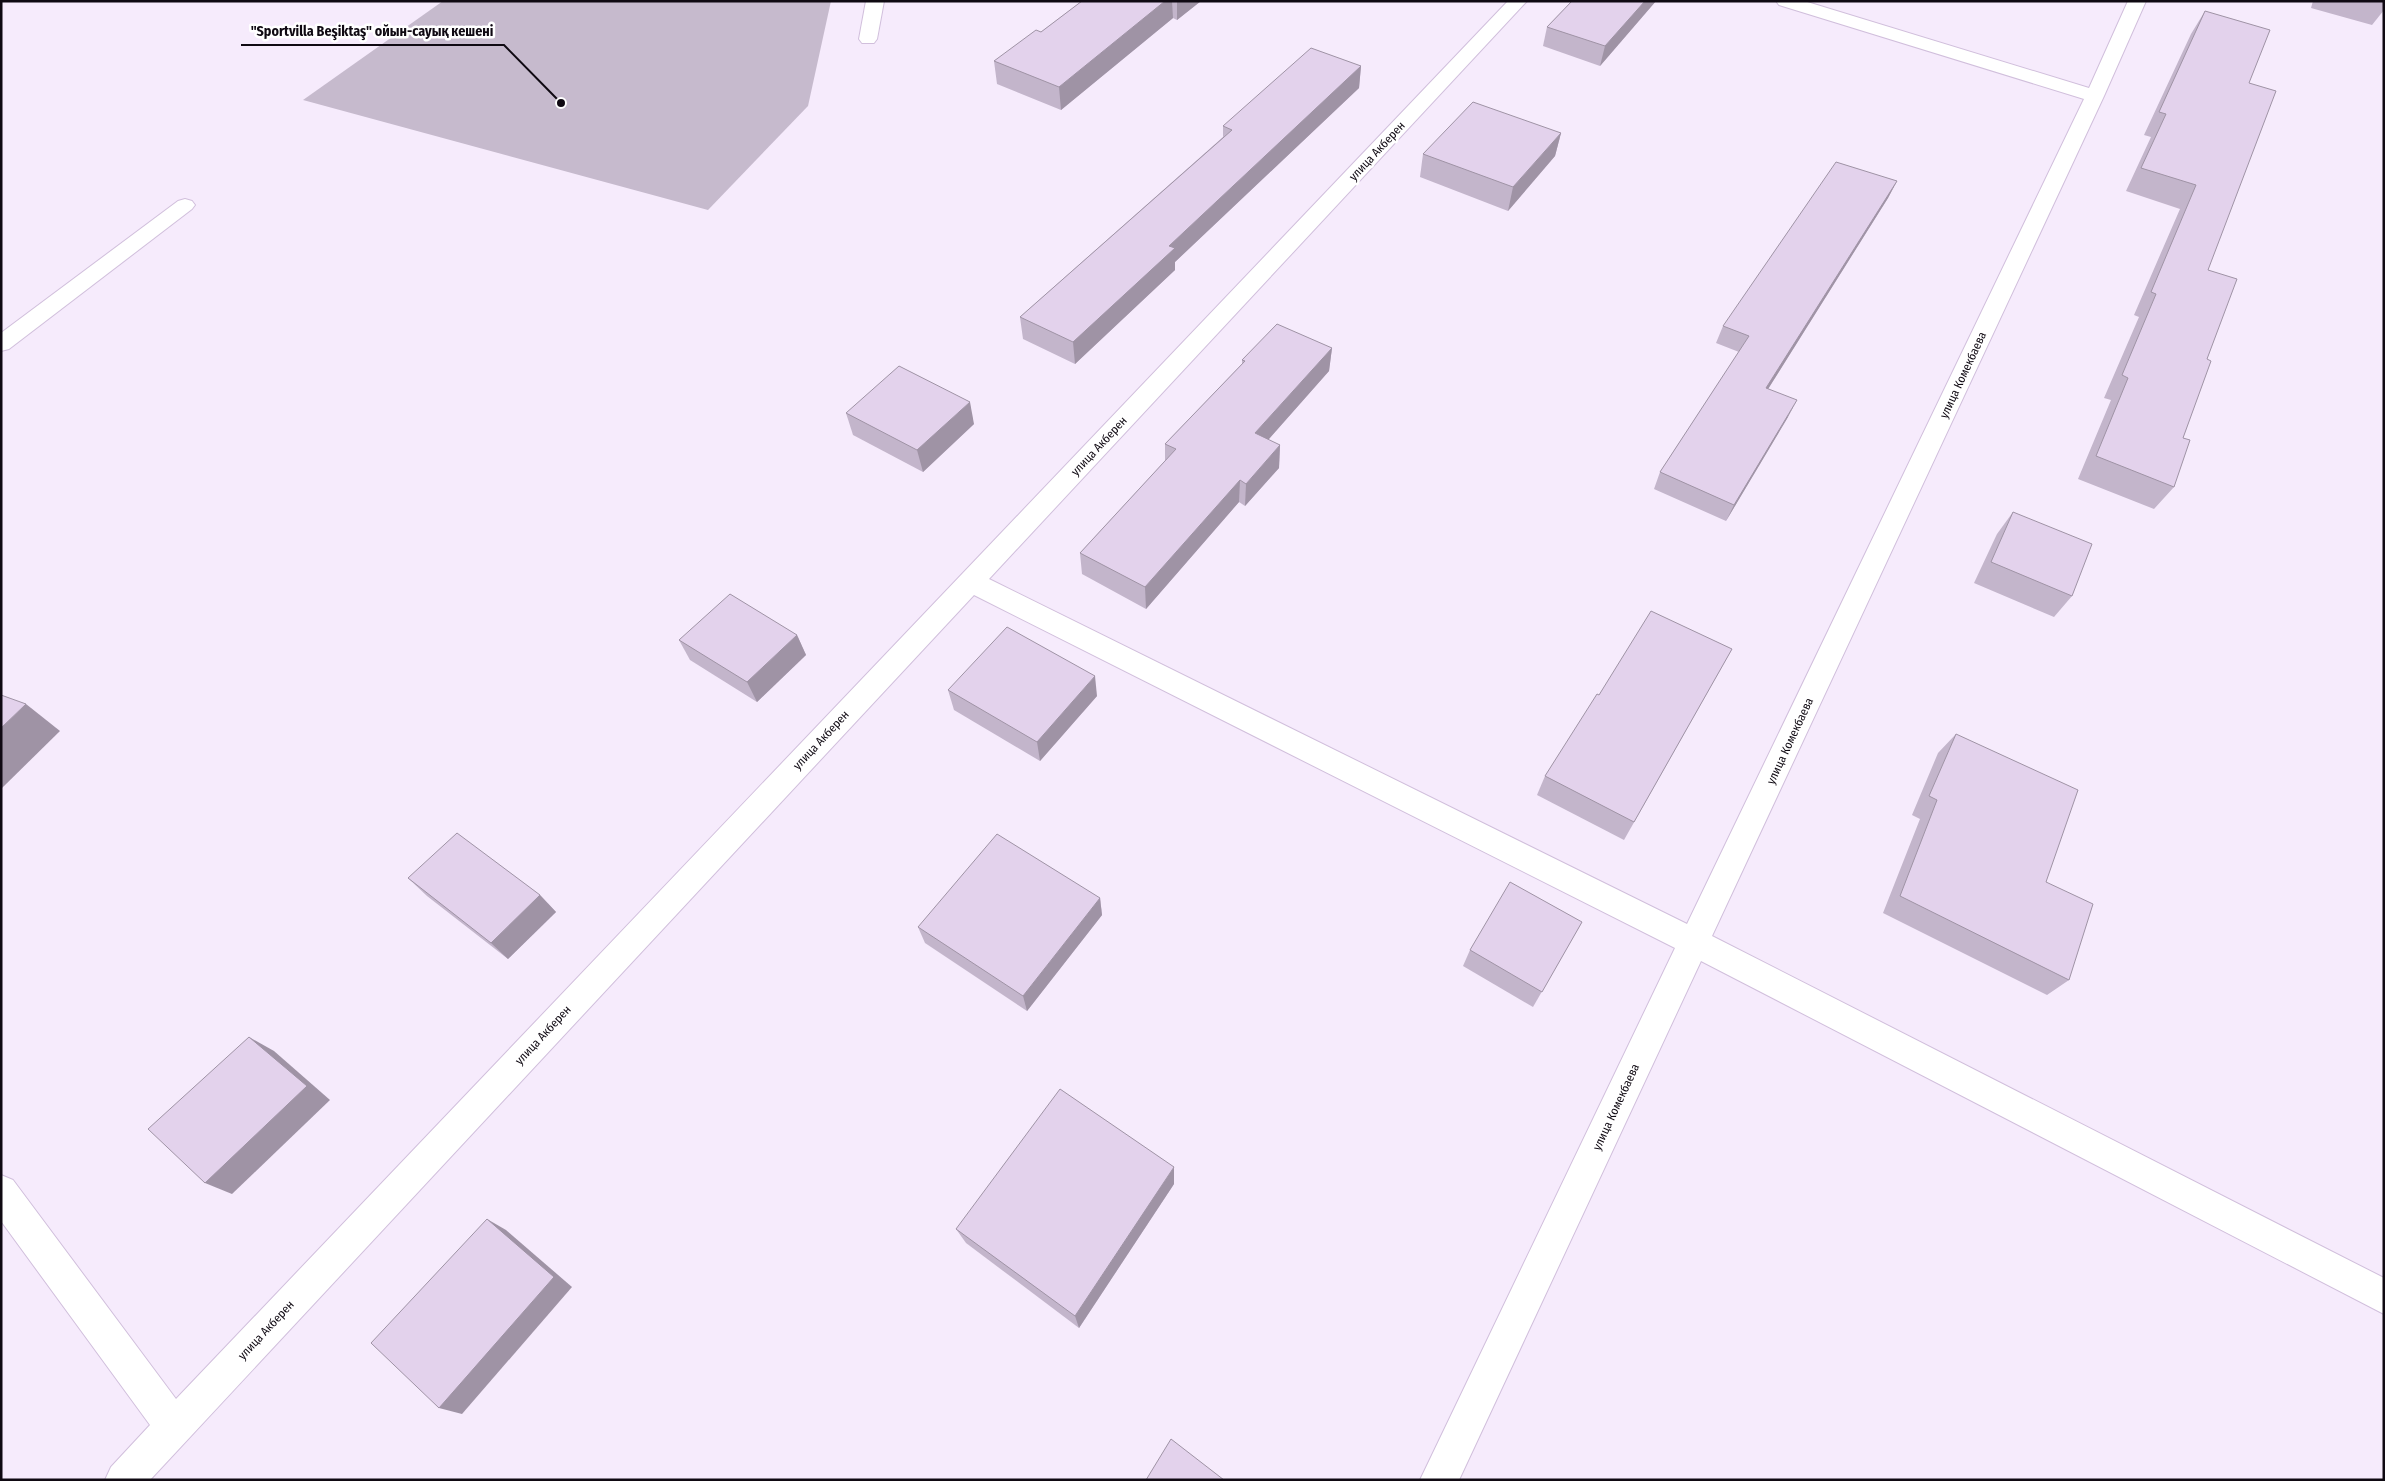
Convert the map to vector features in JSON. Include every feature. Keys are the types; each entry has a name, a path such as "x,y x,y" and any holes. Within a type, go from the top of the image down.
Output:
{"street":[{"path":"868,39 875,1"},
{"name":"улица Акберен","path":"124,1480 1518,1"},
{"path":"1785,1 2094,96"},
{"name":"улица Комекбаева","path":"1439,1480 2094,96 2137,1"},
{"path":"1,344 185,205"},
{"path":"971,582 1694,943 2384,1297"},
{"path":"1,1192 174,1427"}],"shaded area":[{"path":"443,1 831,1 808,106 708,210 303,100"}],"building":[{"path":"1082,1 1165,1 1059,87 994,61 1036,30 1041,32"},
{"path":"1572,1 1645,1 1605,46 1547,27"},
{"path":"2205,11 2270,30 2249,83 2276,91 2208,270 2237,279 2207,359 2211,361 2183,438 2190,440 2174,487 2096,456 2128,378 2122,375 2156,294 2151,292 2196,185 2141,168 2166,114 2159,112"},
{"path":"1311,48 1361,66 1169,246 1175,248 1073,342 1020,317 1232,130 1223,126"},
{"path":"1473,102 1561,133 1513,187 1423,154"},
{"path":"1836,162 1897,181 1766,388 1797,400 1734,505 1660,472 1749,336 1723,326"},
{"path":"1277,324 1332,348 1255,433 1280,445 1246,484 1240,480 1145,587 1080,553 1176,449 1165,444 1245,361 1242,360"},
{"path":"899,366 970,402 917,450 846,413"},
{"path":"2013,512 2092,544 2072,596 1991,562"},
{"path":"730,594 797,635 747,682 679,640"},
{"path":"1651,611 1732,649 1634,822 1545,776 1597,694 1599,695"},
{"path":"1007,627 1095,676 1037,742 948,690"},
{"path":"1,695 26,704 1,728"},
{"path":"1956,734 2078,790 2046,882 2093,904 2069,980 1900,896 1937,800 1929,796"},
{"path":"457,833 540,895 491,943 408,878"},
{"path":"997,834 1100,898 1023,996 918,927"},
{"path":"1510,882 1582,922 1542,992 1470,950"},
{"path":"249,1037 307,1086 205,1183 148,1129"},
{"path":"1060,1089 1174,1167 1075,1316 956,1229"},
{"path":"487,1219 554,1277 439,1408 371,1343"},
{"path":"1171,1439 1224,1480 1146,1480"}],"place":[{"name":"\"Sportvilla Beşiktaş\" ойын-сауық кешені","path":"561,103"}]}
